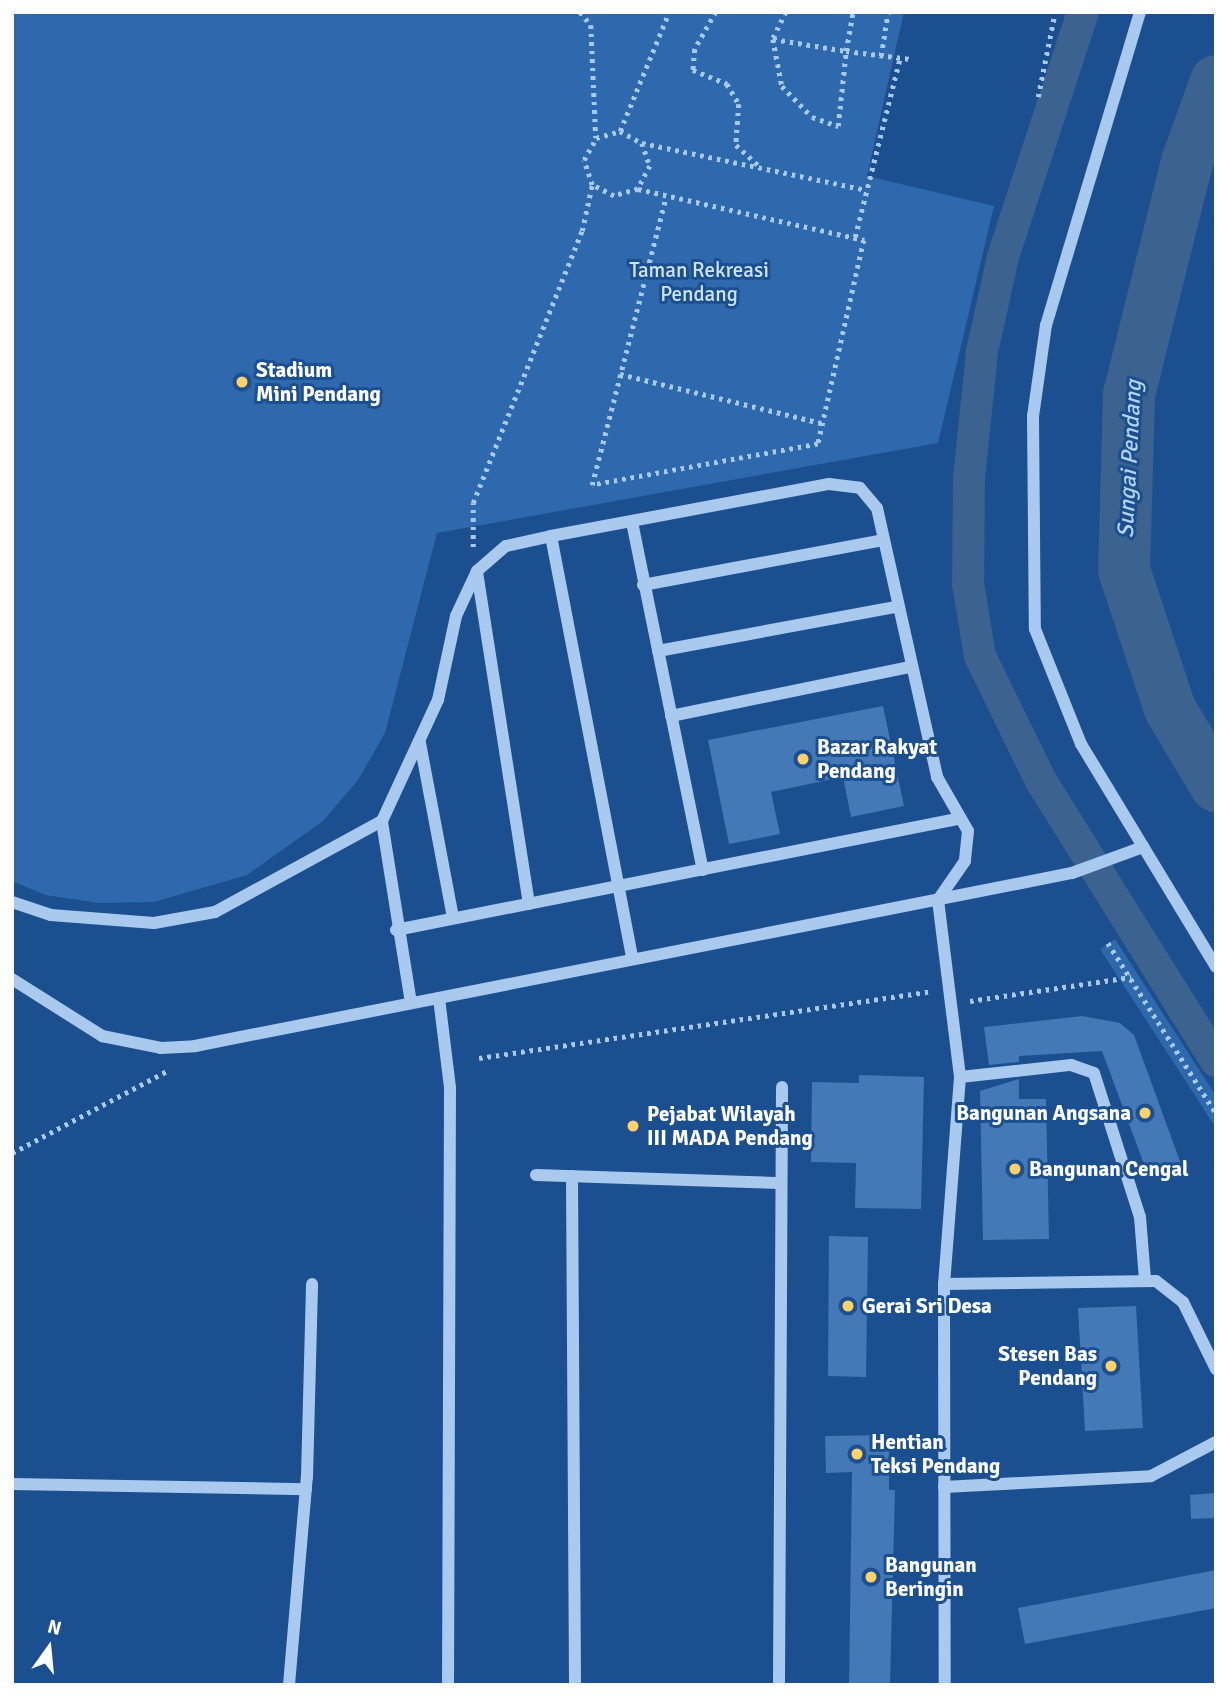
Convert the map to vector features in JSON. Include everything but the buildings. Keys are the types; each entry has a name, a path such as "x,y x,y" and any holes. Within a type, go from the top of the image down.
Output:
{"street":[{"path":"1140,12 1046,325 1033,416 1030,561 1043,662 1081,744 1216,967"},
{"path":"411,1003 396,930 382,821 438,700 456,616 477,571 506,546 551,536 829,484 860,488 877,508 909,667 937,777 957,819 968,831 965,861 938,900 960,1077 943,1284 946,1685"},
{"path":"632,522 642,585 702,870"},
{"path":"551,536 632,958"},
{"path":"642,585 883,540"},
{"path":"477,571 529,904"},
{"path":"658,651 896,607"},
{"path":"671,716 909,667"},
{"path":"420,743 453,918"},
{"path":"396,930 957,819"},
{"path":"12,901 51,915 154,923 215,912 382,821"},
{"path":"12,979 102,1036 161,1048 195,1046 1072,873 1115,862 1143,847"},
{"path":"439,998 450,1088 448,1685"},
{"path":"960,1077 1071,1065 1094,1073 1140,1217 1145,1279"},
{"path":"779,1685 782,1087"},
{"path":"536,1175 781,1183"},
{"path":"572,1176 575,1685"},
{"path":"943,1284 1145,1279 1166,1285 1183,1302 1216,1369"},
{"path":"289,1685 306,1489 312,1284"},
{"path":"944,1487 1151,1476 1216,1442"},
{"path":"12,1484 306,1489"}],"path":[{"path":"477,571 473,503 582,231 592,185 584,160 596,138 591,24 580,12"},
{"path":"620,131 669,12"},
{"path":"716,12 695,49 693,70 727,84 739,104 736,145 758,166"},
{"path":"786,12 773,39 782,86 794,104 838,125 853,12"},
{"path":"881,56 888,12"},
{"path":"1038,97 1055,12"},
{"path":"773,39 911,59"},
{"path":"855,237 900,58"},
{"path":"596,138 620,131 642,143 866,190"},
{"path":"638,189 650,166 642,143"},
{"path":"592,185 614,196 638,189 864,240 818,444 592,485 666,197"},
{"path":"620,374 821,422"},
{"path":"1108,943 1216,1113"},
{"path":"952,1004 1131,977"},
{"path":"479,1058 950,989"},
{"path":"12,1153 166,1072 195,1046"}],"green space":[{"name":"Stadium Mini Pendang","path":"12,12 904,12 867,176 994,206 938,443 437,533 385,733 358,780 323,821 247,875 154,902 99,903 45,895 12,881"},
{"path":"1115,939 1216,1096 1216,1128 1100,949"}],"waterway":[{"path":"1083,12 1003,257 982,352 969,477 968,583 980,656 1041,781 1216,1061"},
{"name":"Sungai Pendang","path":"1216,81 1187,162 1129,394 1124,570 1170,709 1216,786"}],"place":[{"name":"Stadium Mini Pendang","path":"242,382"},
{"name":"Bazar Rakyat Pendang","path":"803,759"},
{"name":"Bangunan Angsana","path":"1145,1113"},
{"name":"Pejabat Wilayah III MADA Pendang","path":"633,1126"},
{"name":"Bangunan Cengal","path":"1015,1169"},
{"name":"Gerai Sri Desa","path":"848,1306"},
{"name":"Stesen Bas Pendang","path":"1111,1366"},
{"name":"Hentian Teksi Pendang","path":"857,1454"},
{"name":"Bangunan Beringin","path":"871,1577"}],"park label":[{"name":"Taman Rekreasi Pendang","path":"699,282"}]}
